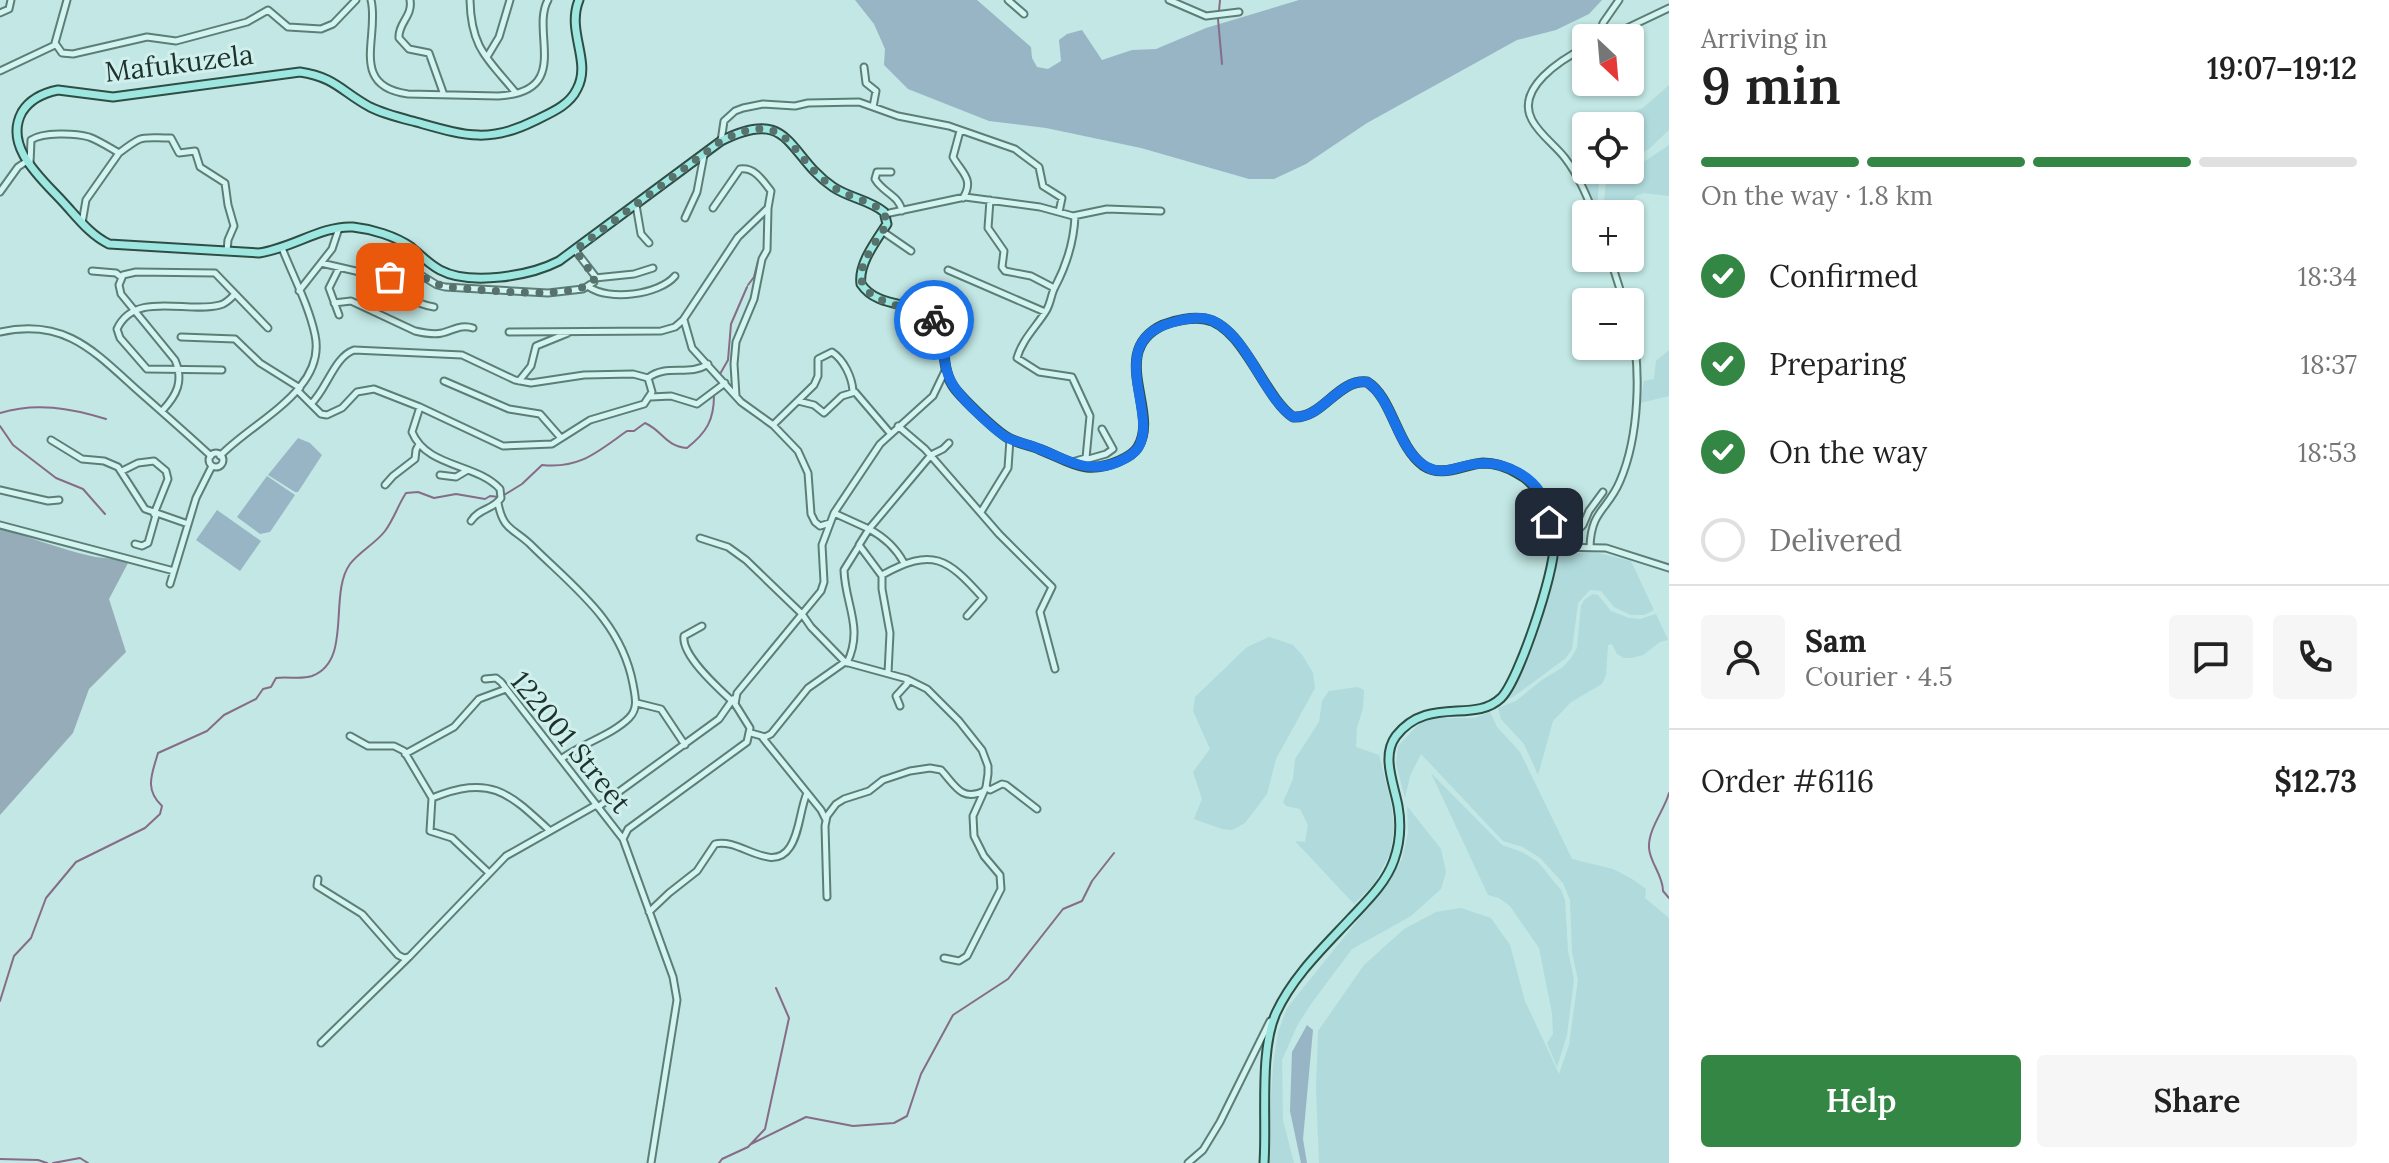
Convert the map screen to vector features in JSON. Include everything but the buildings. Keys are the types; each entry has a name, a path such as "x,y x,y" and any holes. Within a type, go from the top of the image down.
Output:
{"main road":[{"name":"Mafukuzela","path":"579,0 574,21 582,69 578,88 563,105 510,132 481,136 448,131 372,108 338,84 300,72 113,97 58,90 42,94 28,104 18,122 17,140 28,163 82,223 101,240 120,247 182,247 259,253 339,228 360,228 387,236 412,248 440,270 463,277 533,272 559,261 721,141 752,128 778,133 790,141 832,187 877,207 885,214"},
{"path":"885,214 887,224 864,263 861,284 876,297 932,317 939,330 945,371 958,392 1010,439 1083,467 1100,467 1121,460 1135,451 1142,438 1143,425 1135,374 1139,352 1145,341 1158,328 1169,323 1203,319 1226,331 1260,373 1285,412 1293,417 1310,414 1354,382 1367,382 1377,392 1410,451 1428,468 1446,471 1488,463 1504,467 1527,478 1543,499 1558,547 1523,656 1504,695 1483,708 1429,713 1407,725 1393,740 1389,763 1400,821 1390,868 1379,886 1307,966 1276,1014 1268,1053 1264,1163"}],"street":[{"path":"0,13 9,9 11,0"},
{"path":"0,71 55,42 67,0"},
{"path":"55,42 62,53 73,54 147,37 176,41 240,24 268,10 288,27 321,29 333,24 356,0"},
{"path":"371,0 373,17 368,57 377,78 387,87 401,93 498,96 516,93 531,85 544,67 544,10 548,0"},
{"path":"410,0 411,10 399,29 399,38 409,49 429,53 444,95"},
{"path":"470,0 474,37 516,93"},
{"path":"487,57 499,37 510,0"},
{"path":"1008,0 1024,14"},
{"path":"1169,0 1206,16 1226,16 1239,12"},
{"path":"1603,24 1619,0"},
{"path":"1635,24 1669,8"},
{"path":"1572,57 1537,83 1530,92 1528,106 1534,123 1564,157 1588,200"},
{"path":"864,67 866,83 876,91 873,107"},
{"path":"721,141 724,121 735,111 755,104 795,106 851,101 898,116 949,126 1024,154 1039,167 1043,186 1062,198 1059,212"},
{"path":"960,131 953,157 967,175 967,191 963,198"},
{"path":"0,192 18,167 28,163 31,140 35,137 89,137 119,153"},
{"path":"82,223 86,200 119,153 133,140 171,138 179,153 195,151 200,167 225,183 234,226 227,251"},
{"path":"685,218 697,192 704,155"},
{"path":"713,208 737,173 744,168 756,173 771,191 767,250 762,259 754,299 738,333 734,364 736,396"},
{"path":"891,172 877,172 875,179 880,187 899,200 902,211"},
{"path":"885,214 963,198 1075,216 1107,209 1161,211"},
{"path":"990,200 988,228 1004,251 1002,267 1005,271 1031,276 1054,288"},
{"path":"636,204 642,237 649,243"},
{"path":"509,332 661,331 675,327 683,320 744,230 768,208"},
{"path":"1075,216 1065,267 1045,312 1017,358 1039,372 1072,377 1090,416 1084,460"},
{"path":"299,291 335,243 339,228"},
{"path":"882,231 911,251"},
{"path":"0,332 40,329 78,340 101,355 211,456 220,456 299,389 313,367 317,345 315,332 282,248"},
{"path":"575,250 595,278"},
{"path":"321,263 388,277 406,266 445,287 548,293 589,287 605,294 650,291 670,282 675,276"},
{"path":"339,268 329,284 339,315"},
{"path":"595,278 634,274 653,268"},
{"path":"948,270 1045,312"},
{"path":"92,271 116,273 122,277"},
{"path":"162,411 179,387 180,371 175,360 120,291 122,277 136,272 211,273 219,276 268,328"},
{"path":"388,277 392,287 425,306 434,307"},
{"path":"589,287 595,278"},
{"path":"222,370 147,369 120,338 118,326 135,311 149,306 218,306 235,294"},
{"path":"334,303 351,301 415,331 426,333 464,326 473,328"},
{"path":"683,320 689,343 736,396 773,425 798,451 806,465 810,483 811,514 820,526 831,523"},
{"path":"519,381 531,366 536,346 569,332"},
{"path":"181,337 235,339 260,363 299,389 321,414 327,415 342,408 357,392 370,388 420,407 503,446 546,445 590,420 644,404 651,397 652,387 648,378"},
{"path":"311,404 323,392 346,354 354,350 462,355 519,381 535,383 584,375 633,374 648,378 660,370 694,371 708,364"},
{"path":"773,425 816,381 818,359 832,352 844,362 853,391 890,433"},
{"path":"1590,547 1592,523 1620,483 1632,433 1637,360"},
{"path":"651,397 671,396 694,404 723,381 734,364"},
{"path":"321,1043 510,853 597,806 719,719 823,587 821,553 834,513 877,447 933,396 945,371"},
{"path":"444,381 509,409 540,414 561,438"},
{"path":"798,401 814,405 824,413 837,400 853,391"},
{"path":"420,407 412,428 419,444 434,456 496,485 502,495 498,503 478,511 471,521"},
{"path":"898,426 931,455 1005,540 1052,587 1040,612 1055,669"},
{"path":"1067,462 1098,457 1113,449 1102,429"},
{"path":"981,512 1008,468 1010,439"},
{"path":"51,440 82,459 104,461 122,471 143,507 155,515 188,524"},
{"path":"702,626 684,636 683,644 695,662 733,699 751,733 768,736 815,682 846,662 854,646 855,632 844,570 869,529 931,455 949,443"},
{"path":"385,485 415,459 419,444"},
{"path":"211,456 212,466"},
{"path":"212,466 221,465 220,456"},
{"path":"122,471 138,463 154,461 166,471 168,479 148,543 142,546 135,544"},
{"path":"170,584 188,524 212,466"},
{"path":"440,475 456,477 467,470"},
{"path":"0,490 48,501 59,500"},
{"path":"1558,547 1583,525 1603,492"},
{"path":"498,503 508,529 523,538 615,631 630,670 636,703 630,718 561,759"},
{"path":"834,513 869,529 890,544 904,563"},
{"path":"0,525 174,571"},
{"path":"700,538 717,542 738,554 802,614 846,662 907,679 936,696 982,750 988,766 986,789 973,816 974,836 984,856 1000,875 1000,894 967,956 959,961 944,958"},
{"path":"859,545 882,575 890,633 891,662 888,673"},
{"path":"1558,547 1619,551 1669,568"},
{"path":"882,575 904,563 933,558 956,568 983,599 967,616"},
{"name":"122001 Street","path":"485,679 496,678 506,689 623,839 649,912 677,995 651,1163"},
{"path":"900,706 896,694 907,684 907,679"},
{"path":"405,754 454,727 479,699 506,689"},
{"path":"636,703 661,709 685,745"},
{"name":"122001 Street","path":"623,839 628,829 741,748 751,733"},
{"path":"350,736 368,746 394,746 405,754 432,798 430,831 452,838 489,873"},
{"path":"762,737 826,820"},
{"path":"827,897 824,853 826,820 839,801 869,791 883,780 922,769 941,770 954,788 966,795 1002,784 1037,809"},
{"path":"432,798 466,787 494,788 511,797 549,830"},
{"path":"649,912 697,871 715,844 731,843 763,857 775,857 785,852 793,841 807,793"},
{"path":"318,879 317,887 362,914 398,955 404,958 410,956"},
{"path":"1188,1163 1203,1150 1220,1122 1276,1014"},
{"path":"1258,1048 1268,1053"}],"shaded area":[{"path":"855,0 977,0 1031,47 1037,67 1048,69 1061,61 1059,40 1067,34 1082,30 1102,60 1132,50 1156,49 1206,28 1299,0 1602,0 1589,14 1556,30 1517,40 1367,123 1306,164 1274,179 1249,179 1141,148 1046,128 989,121 908,89 884,65 885,49 874,24"},
{"path":"1669,85 1669,130 1644,151 1644,112 1633,112 1643,108"},
{"path":"1669,145 1669,196 1644,193 1633,200 1604,200 1606,184 1644,184 1645,161"},
{"path":"1586,184 1599,184 1598,200 1592,200"},
{"path":"1669,350 1669,396 1640,403 1644,381 1654,379 1656,361"},
{"path":"298,438 310,443 322,455 298,492 295,492 268,475"},
{"path":"267,476 295,495 270,532 260,534 237,517"},
{"path":"217,510 261,541 240,571 196,540"},
{"path":"0,529 79,553 128,563 109,599 126,652 89,689 73,733 0,815"},
{"path":"1594,552 1631,561 1654,610 1644,615 1631,615 1614,607 1601,591 1590,590 1578,603 1572,649 1566,658 1503,701 1524,666 1560,554"},
{"path":"1593,594 1598,595 1611,611 1629,618 1640,619 1656,614 1668,640 1660,642 1643,655 1631,658 1624,658 1617,654 1612,644 1608,645 1606,675 1602,684 1571,702 1553,721 1538,775 1524,744 1501,719 1498,708 1516,701 1571,658 1577,648 1581,606"},
{"path":"1269,637 1293,645 1303,656 1313,673 1315,688 1276,759 1267,794 1245,823 1232,830 1222,829 1194,819 1202,799 1193,772 1210,749 1193,711 1195,697 1247,647"},
{"path":"1358,687 1364,690 1356,747 1379,755 1394,828 1390,854 1374,884 1354,904 1295,841 1305,842 1308,825 1300,809 1286,806 1283,802 1293,779 1295,759 1319,722 1322,701 1329,691"},
{"path":"1490,712 1497,727 1520,752 1572,859 1613,869 1632,879 1646,889 1645,898 1669,918 1669,1163 1319,1163 1316,1088 1318,1031 1364,965 1404,929 1436,912 1461,908 1491,918 1510,945 1525,1001 1559,1074 1569,1045 1578,980 1572,952 1570,900 1563,883 1540,858 1523,847 1503,841 1421,754 1410,776 1405,798 1396,764 1398,746 1420,723 1432,718 1475,718"},
{"path":"1431,773 1502,845 1538,862 1561,890 1565,900 1568,951 1574,979 1567,1035 1557,1067 1547,1043 1553,1034 1552,1013 1539,948 1510,906 1488,895"},
{"path":"1407,806 1441,849 1446,872 1441,889 1411,916 1352,949 1297,1026 1282,1060 1283,1120 1294,1163 1267,1163 1273,1065 1278,1032 1287,1008 1391,879 1402,859 1408,833"},
{"path":"1307,1025 1313,1030 1303,1139 1307,1163 1301,1163 1290,1111 1292,1052"}],"waterway":[{"path":"1219,11 1220,0"},
{"path":"1218,19 1222,64"},
{"path":"748,285 754,277 758,261"},
{"path":"720,374 728,360 731,324 747,287"},
{"path":"504,495 522,484 542,465 578,462 645,423 674,444 687,448 708,425 714,395"},
{"path":"0,413 27,408 53,408 106,419"},
{"path":"0,426 13,445 56,478 83,489 105,514"},
{"path":"0,1001 14,956 31,938 46,898 76,862 145,828 160,814 162,806 151,787 158,753 207,731 224,715 256,699 263,689 271,687 276,678 308,677 325,668 336,642 341,592 350,564 385,531 406,493 418,492 434,498 456,494 485,499 499,497"},
{"path":"1669,793 1649,841 1663,891 1669,898"},
{"path":"751,1144 806,1117 853,1126 894,1123 907,1116 921,1074 953,1015 1008,979 1063,909 1082,901 1092,881 1114,853"},
{"path":"719,1163 748,1147 765,1129 789,1018 776,988"},
{"path":"53,1163 80,1158 88,1163"},
{"path":"0,1159 47,1163"}],"way so far":[{"path":"390,277 406,266 445,287 548,293 583,289 594,282 595,276 575,250 721,141 752,128 766,129 790,141 832,187 882,209 887,224 864,263 861,284 876,297 924,313 934,320"}],"route":[{"path":"934,320 941,338 945,371 958,392 1010,439 1079,467 1112,464 1135,451 1142,438 1143,425 1135,374 1139,352 1149,335 1158,328 1179,320 1203,319 1226,331 1260,373 1285,412 1293,417 1310,414 1354,382 1367,382 1374,388 1402,438 1423,465 1446,471 1488,463 1516,472 1538,489 1549,522"}]}
